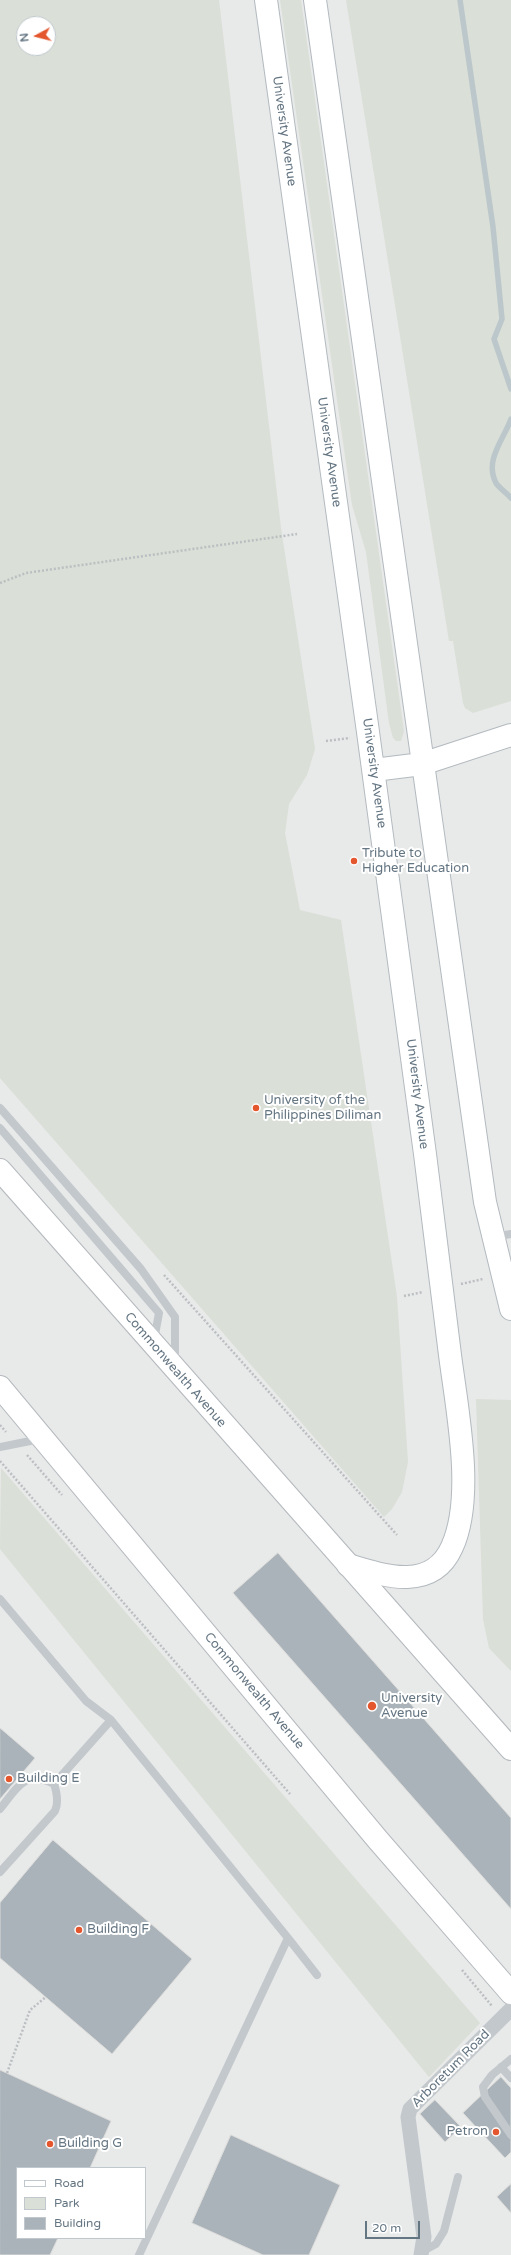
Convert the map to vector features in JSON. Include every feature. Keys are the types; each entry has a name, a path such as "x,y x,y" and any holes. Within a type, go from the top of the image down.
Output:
{"main road":[{"name":"University Avenue","path":"266,0 374,770 444,1304 462,1458 463,1505 454,1542 448,1556 429,1571 417,1576 402,1579 348,1565"},
{"path":"315,0 485,1202 502,1235 511,1309"},
{"path":"374,770 422,764 511,735"},
{"name":"Commonwealth Avenue","path":"0,1170 511,1749"},
{"name":"Commonwealth Avenue","path":"0,1386 378,1840 511,1993"}],"street":[{"name":"Arboretum Road","path":"422,2253 424,2237 408,2117 410,2109 511,2009"}],"lane":[{"path":"0,1108 141,1270 175,1317 175,1370"},
{"path":"0,1128 159,1312 153,1345"},
{"path":"0,1447 45,1439"},
{"path":"0,1599 86,1701 111,1720 317,1975"},
{"path":"54,1784 111,1720"},
{"path":"0,1808 20,1784 29,1778 41,1777 54,1784 58,1794 55,1811 0,1872"},
{"path":"146,2238 288,1938"},
{"path":"511,2059 492,2075 483,2087 485,2097 511,2135"},
{"path":"501,2067 511,2078"},
{"path":"422,2253 436,2244 444,2231 458,2177"},
{"path":"138,2255 146,2239"}],"path":[{"path":"0,582 26,573 297,534"},
{"path":"159,1270 397,1535"},
{"path":"0,1461 290,1794"},
{"path":"7,2073 30,2010 46,1996"}],"shaded area":[{"name":"University of the Philippines Diliman","path":"0,0 511,0 511,2255 0,2255"}],"green space":[{"path":"0,0 219,0 281,528 315,749 307,775 289,804 285,833 300,910 341,920 397,1297 408,1462 402,1492 392,1509 384,1517 0,1078"},
{"path":"280,0 301,0 404,731 401,741 396,741 393,738 389,723 366,552 352,505"},
{"path":"346,0 511,0 511,701 473,713 465,708 463,703 453,641 449,641"},
{"path":"476,1399 511,1400 511,1671 489,1648 483,1619"},
{"path":"1,1468 480,2023 429,2077 0,1549"}],"building":[{"name":"University Avenue","path":"278,1553 511,1818 511,1909 233,1593"},
{"name":"Building E","path":"0,1728 35,1758 0,1799"},
{"name":"Building F","path":"53,1840 192,1959 112,2054 0,1958 0,1903"},
{"name":"Building G","path":"0,2070 111,2121 90,2167 16,2167 16,2239 58,2239 50,2255 0,2255"},
{"name":"Petron","path":"501,2077 511,2088 511,2152 505,2158 463,2113"},
{"path":"435,2100 461,2127 445,2142 420,2114"},
{"path":"231,2135 340,2185 309,2255 263,2255 192,2223"},
{"path":"511,2184 511,2213 497,2197"}],"waterway":[{"path":"460,0 493,227 502,319 494,339 511,389"},
{"path":"511,419 496,450 492,466 496,483 511,498"}],"place":[{"name":"Tribute to Higher Education","path":"354,861"},
{"name":"University of the Philippines Diliman","path":"256,1108"},
{"name":"University Avenue","path":"372,1706"},
{"name":"Building E","path":"9,1779"},
{"name":"Building F","path":"79,1930"},
{"name":"Petron","path":"496,2132"},
{"name":"Building G","path":"50,2144"}]}
